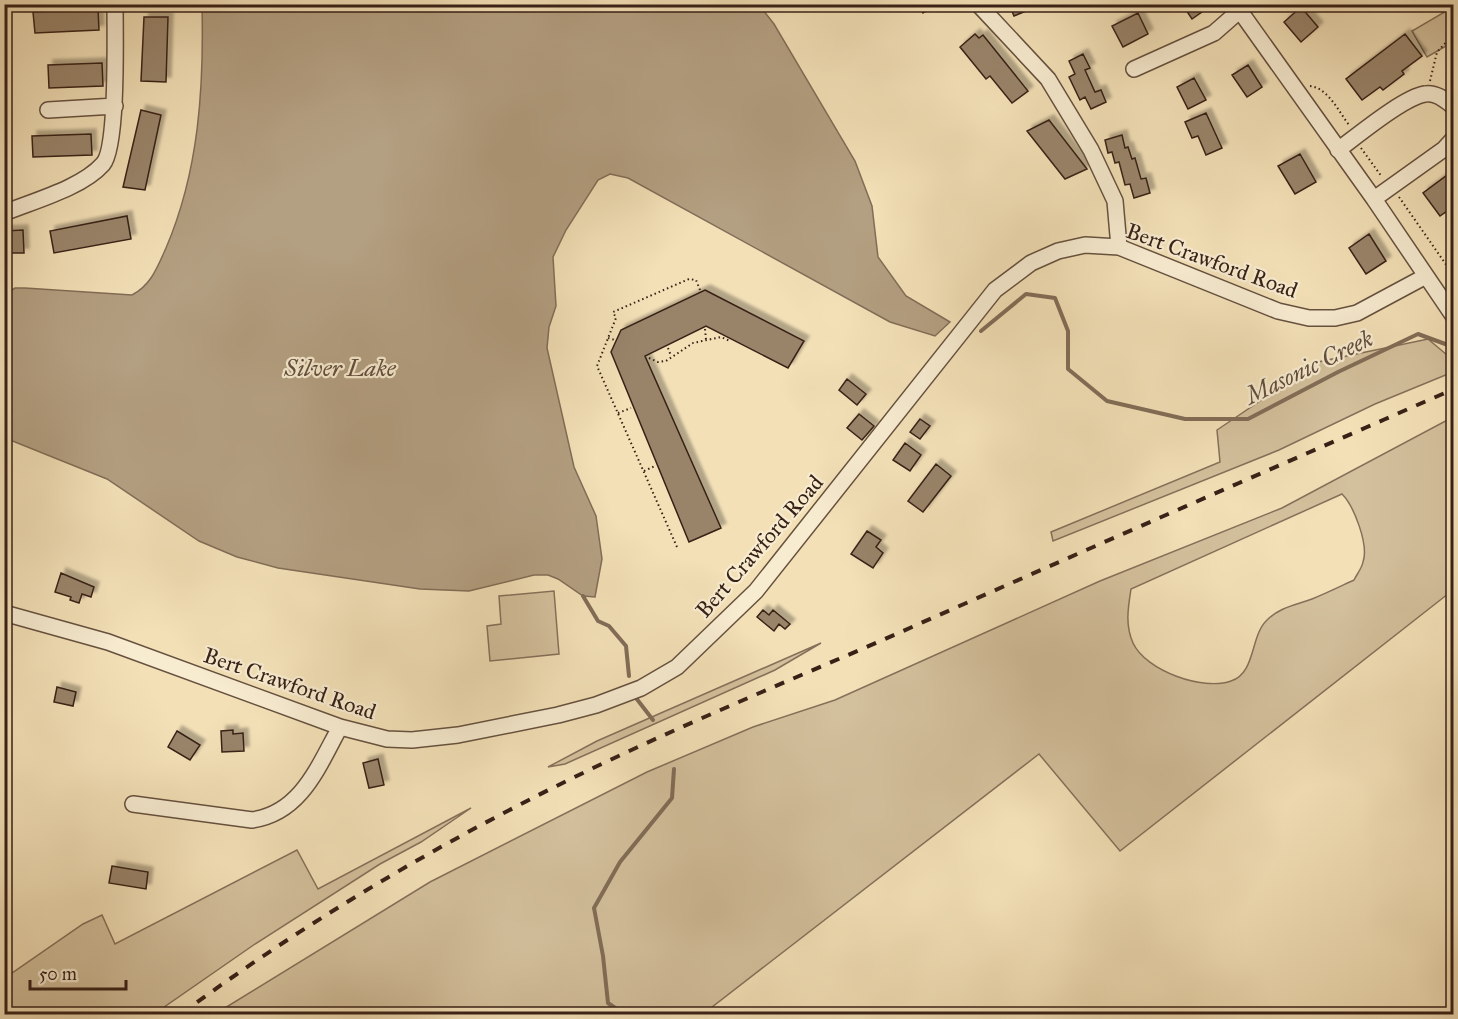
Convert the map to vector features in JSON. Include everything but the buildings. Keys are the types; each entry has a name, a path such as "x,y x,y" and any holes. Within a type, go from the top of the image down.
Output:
{"street":[{"path":"4,213 88,177 105,162 115,106 115,4"},
{"path":"978,4 1048,79 1091,150 1115,201 1119,247"},
{"path":"1134,69 1214,33 1240,6 1454,317"},
{"path":"1338,150 1408,100 1424,93 1434,94 1454,107"},
{"path":"48,110 115,106"},
{"path":"1374,199 1444,149 1454,138"},
{"name":"Bert Crawford Road","path":"4,613 108,642 340,728 387,739 412,740 458,735 558,715 596,705 641,688 677,667 756,591 995,290 1031,264 1058,251 1085,245 1119,247 1278,311 1309,318 1335,318 1357,313 1426,276"},
{"path":"133,804 252,820 268,818 284,810 307,786 340,728"}],"path":[{"path":"1430,82 1437,52 1454,34"},
{"path":"1425,83 1434,84"},
{"path":"1309,86 1321,89 1326,94 1351,128"},
{"path":"1358,144 1382,177"},
{"path":"1395,191 1454,276"},
{"path":"677,547 597,366 616,318 613,312 689,279 696,280 700,290"},
{"path":"1452,286 1454,280"},
{"path":"705,329 706,340"},
{"path":"649,358 658,362 666,362 671,356 693,343 721,337 730,341"},
{"path":"608,338 615,340"},
{"path":"668,348 671,356"},
{"path":"618,413 631,408"},
{"path":"644,471 656,466"}],"shaded area":[{"path":"1453,7 1453,42 1427,57 1412,31"},
{"path":"1428,339 1453,360 1453,372 1375,404 1279,450 1053,541 1051,532 1220,462 1217,430 1318,362"},
{"path":"1453,417 1453,590 1120,851 1039,754 703,1014 215,1014 430,882 647,772 753,727 835,700 1100,581 1282,508","holes":["1342,494 1356,516 1364,546 1362,564 1354,580 1283,609 1267,620 1258,635 1249,662 1239,677 1219,683 1191,681 1162,670 1140,653 1133,643 1128,623 1131,589"]},
{"path":"554,591 559,654 490,661 487,626 501,624 499,596"},
{"path":"821,643 775,670 565,764 548,767 597,741"},
{"path":"471,808 421,842 380,864 255,944 154,1014 5,1014 5,978 83,924 102,915 115,944 297,850 318,889"}],"water":[{"name":"Silver Lake","path":"202,5 759,5 774,24 855,161 872,206 878,257 906,296 950,322 935,336 890,322 628,178 610,174 598,180 566,230 553,257 556,306 549,327 547,348 574,467 596,516 602,559 595,597 583,596 548,575 534,575 469,591 420,589 278,568 237,557 199,541 107,479 5,438 5,294 15,288 25,288 132,295 149,281 160,262 186,189 197,129 202,67"}],"waterway":[{"name":"Masonic Creek","path":"981,331 1026,294 1055,298 1068,331 1068,369 1107,401 1185,419 1248,419 1418,334 1448,345"},
{"path":"583,596 598,621 609,626 626,646 629,676"},
{"path":"636,698 653,720"},
{"path":"624,1014 608,1003 603,956 594,908 620,862 672,798 674,769"},
{"path":"643,1014 651,1014"}],"railway":[{"path":"181,1014 283,943 389,876 554,787 713,713 1454,389"}]}
